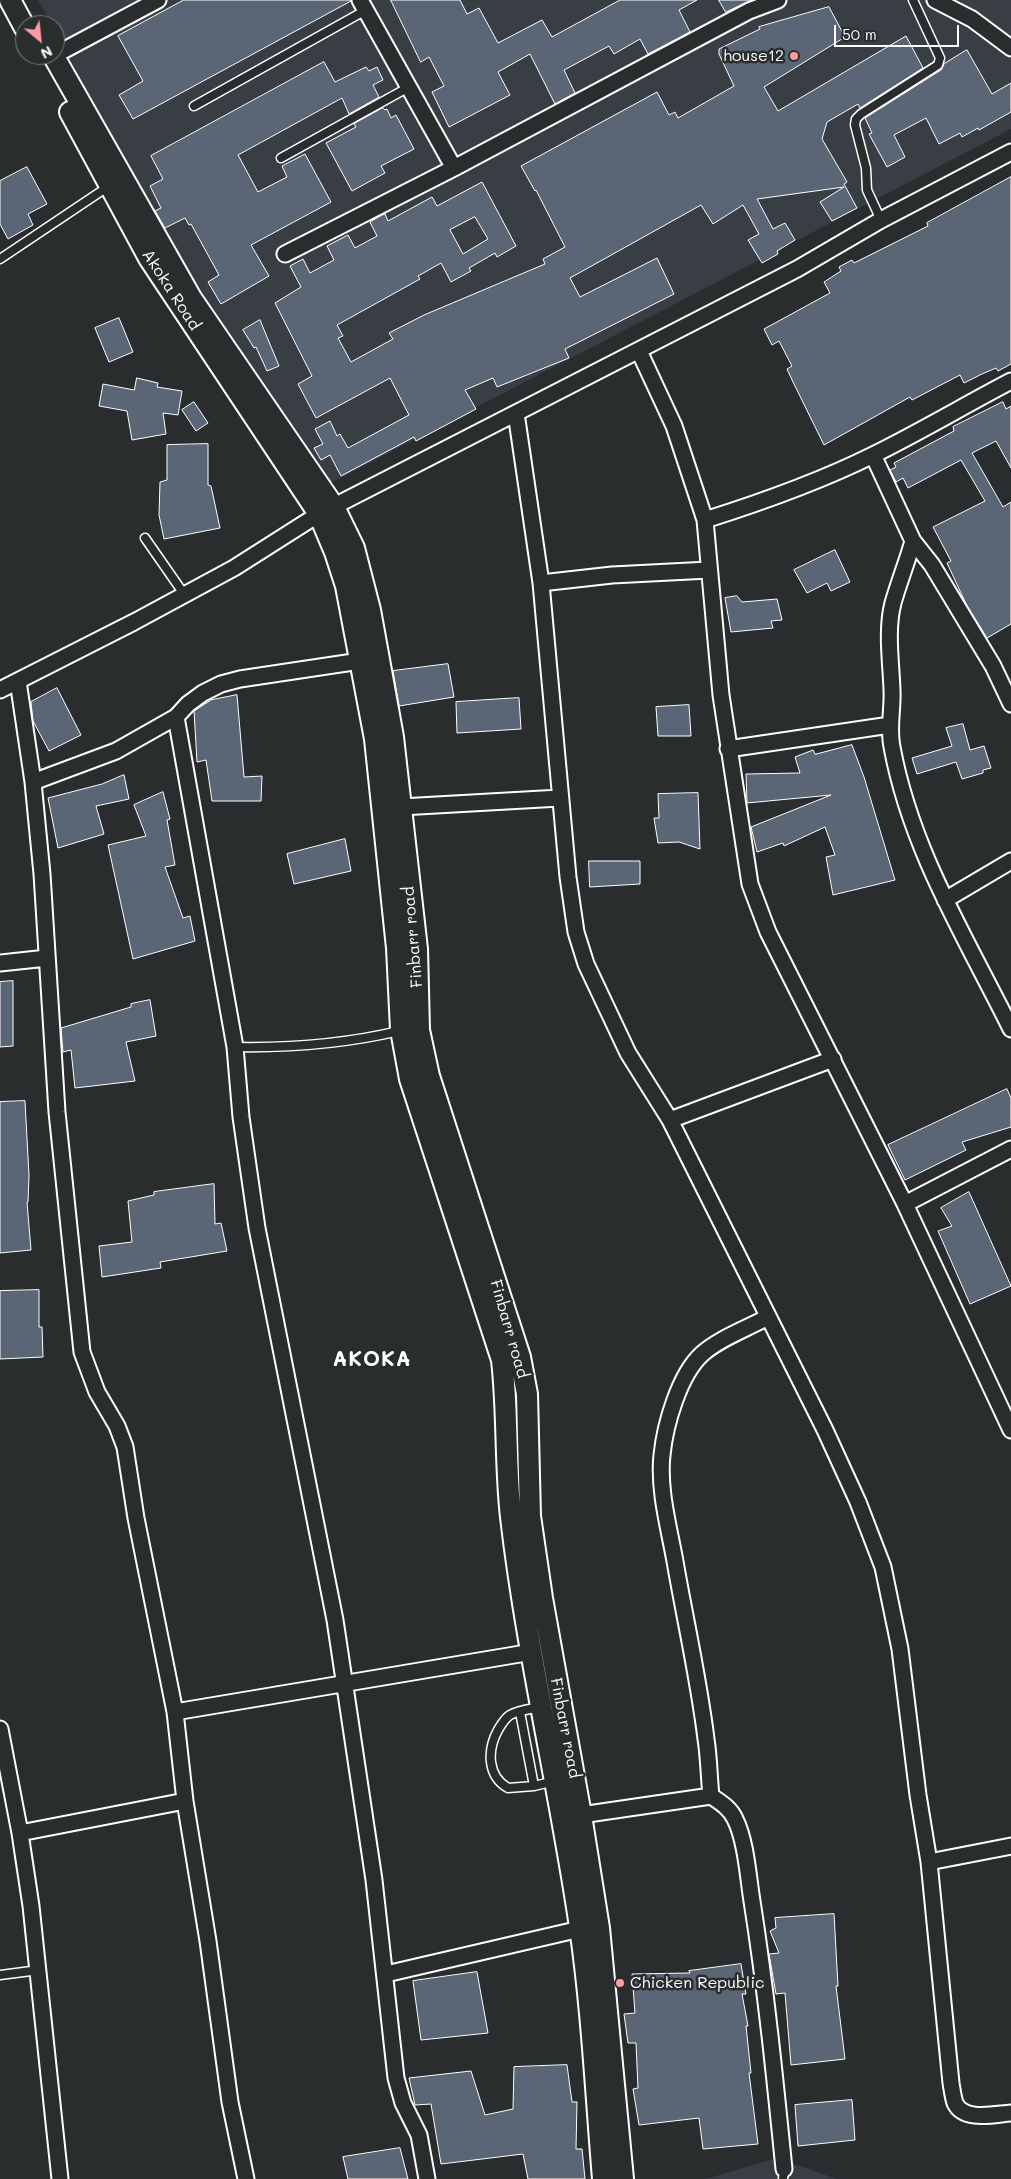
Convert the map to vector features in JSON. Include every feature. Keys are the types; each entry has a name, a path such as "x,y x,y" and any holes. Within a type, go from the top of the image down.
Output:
{"main road":[{"path":"10,0 18,15"},
{"path":"25,0 33,15"},
{"name":"Akoka Road","path":"55,65 109,186 149,258 327,510"},
{"path":"57,65 191,298 327,510 345,550"},
{"name":"Finbarr road","path":"345,550 346,586 376,749 397,948 401,1030 410,1079 502,1360 506,1396 505,1430 511,1516 541,1707 556,1781 622,2179"},
{"name":"Finbarr road","path":"345,550 365,584 393,737 417,949 419,1030 429,1076 520,1357 527,1394 530,1516 560,1706 582,1815 599,1928 603,2063 603,2179"}],"street":[{"path":"65,48 158,0"},
{"path":"285,254 454,168 748,11 778,0"},
{"path":"935,0 972,19 1011,48"},
{"path":"363,5 454,168"},
{"path":"0,690 134,622 234,568 327,510 797,269 881,220 1011,152"},
{"path":"639,351 674,426 705,520 728,749 750,884 768,932 905,1204 1011,1430"},
{"path":"705,520 754,505 804,486 873,455 1011,381"},
{"path":"516,413 542,583 560,798 576,932 586,964 628,1053 670,1120 854,1493 883,1567 900,1649 918,1795 929,1862 949,2064 956,2104 963,2112 977,2116 1011,2113"},
{"path":"873,455 913,541 932,565 993,666 1011,704"},
{"path":"913,541 893,604 890,639 893,694 890,725 891,745 900,785 922,851 1011,1029"},
{"path":"542,583 612,575 709,570"},
{"path":"33,782 82,765 116,750 176,717 188,704 221,684 240,679 360,661"},
{"path":"18,681 33,782 42,874 57,1112 82,1352 97,1392 117,1426 125,1447 136,1518 175,1712 185,1800 208,1941 230,2102 246,2179"},
{"path":"176,717 235,1047 241,1117 257,1228 315,1512 345,1685 386,1974 396,2078 403,2103 419,2135 427,2179"},
{"path":"728,749 890,725"},
{"path":"401,807 560,798"},
{"path":"945,900 1011,861"},
{"path":"0,963 47,958"},
{"path":"670,1120 833,1059"},
{"path":"905,1204 1011,1149"},
{"path":"711,1796 706,1739 668,1524 663,1487 662,1456 672,1408 682,1382 694,1363 701,1354 711,1347 768,1317"},
{"path":"175,1712 345,1685 532,1652"},
{"path":"0,1729 20,1833 38,1970 60,2179"},
{"path":"582,1815 711,1796 726,1807 735,1819 741,1837 764,1974 784,2174"},
{"path":"20,1833 185,1800"},
{"path":"929,1862 1011,1846"},
{"path":"386,1974 580,1929"}],"lane":[{"path":"881,220 867,190 866,168 855,126 856,118 938,66 940,58 913,0"},
{"path":"194,106 363,5"},
{"path":"281,158 409,87"},
{"path":"0,259 109,186"},
{"path":"145,538 184,594"},
{"path":"235,1047 287,1048 369,1038 401,1030"},
{"path":"541,1707 511,1714 504,1720 493,1740 490,1754 496,1779 508,1788 534,1786 556,1781"},
{"path":"520,1712 534,1786"},
{"path":"0,1975 38,1970"}],"shaded area":[{"path":"38,0 1011,0 1011,129 329,484 191,283 65,50 65,15 46,15"},
{"path":"776,2158 837,2179 706,2179"}],"building":[{"path":"184,0 351,1 133,119 119,95 143,81 118,36"},
{"path":"391,0 460,0 467,14 479,8 498,43 542,20 552,37 620,0 697,0 679,10 690,32 648,54 640,39 614,54 609,46 564,70 575,93 555,104 530,54 498,72 510,95 449,127 432,92 444,86 429,57 421,62"},
{"path":"719,0 752,0 726,12"},
{"path":"829,7 845,37 764,87 778,111 906,36 923,68 860,108 858,104 827,122 822,139 847,182 844,184 857,208 832,221 820,202 844,187 757,199 773,229 785,223 795,240 777,251 778,254 762,263 748,240 759,234 743,205 713,224 701,205 570,278 580,297 657,258 674,294 565,349 569,358 497,387 493,378 465,390 476,409 416,441 414,437 341,476 330,455 321,460 314,448 323,444 315,429 330,421 337,436 340,434 348,448 409,415 390,378 316,418 298,384 312,376 275,303 301,287 290,266 303,259 310,273 334,260 327,246 348,235 355,248 377,236 370,222 382,215 385,214 388,221 432,197 437,206 482,182 516,246 497,257 495,253 469,268 471,271 451,282 441,263 418,276 420,279 337,325 343,336 338,338 351,362 393,339 389,333 424,315 545,264 543,259 565,247 536,190 521,166 657,92 669,115 675,112 678,118 734,86 719,54 719,49 760,29 759,27","holes":["475,217 488,239 463,254 450,230"]},
{"path":"967,50 992,94 1011,83 1011,112 979,130 978,128 962,137 960,133 939,144 926,118 894,135 905,157 887,167 869,134 872,133 865,118 941,70 944,64"},
{"path":"324,62 335,82 366,67 369,71 377,67 383,80 373,85 379,97 349,114 342,98 238,155 258,192 287,177 282,166 305,154 331,202 251,245 269,276 221,304 208,282 219,275 191,224 189,225 185,218 165,228 155,211 161,208 150,186 163,179 151,156"},
{"path":"383,108 387,109 391,118 396,115 414,149 381,166 385,173 352,191 326,143 356,127 354,124"},
{"path":"27,167 47,204 28,214 33,225 8,239 0,224 0,181"},
{"path":"1011,177 1011,364 998,371 996,368 964,383 960,375 912,400 910,397 824,445 787,369 792,366 779,341 772,345 764,329 830,293 824,282 841,271 839,267 852,260 854,263 928,226 927,223"},
{"path":"119,318 133,352 109,362 95,328"},
{"path":"260,320 279,366 267,371 256,347 254,348 243,330"},
{"path":"137,378 158,383 157,387 182,391 178,415 163,413 166,434 132,440 127,411 99,406 103,384 134,390"},
{"path":"194,402 208,423 196,431 182,410"},
{"path":"1003,402 1006,409 1011,406 1011,468 996,441 972,453 1003,507 1011,502 1011,624 987,638 967,606 947,563 951,561 933,527 985,501 961,460 908,488 903,478 896,482 890,470 896,467 894,463 954,431 953,427"},
{"path":"208,444 208,485 211,486 220,528 164,539 159,515 160,482 167,480 167,445"},
{"path":"835,550 850,582 831,591 827,583 807,593 794,570"},
{"path":"737,596 742,602 777,599 782,620 771,621 773,628 731,632 725,598"},
{"path":"448,664 454,697 399,706 393,671"},
{"path":"57,688 81,735 49,751 33,721 31,702"},
{"path":"237,695 244,777 262,776 261,801 212,801 206,760 197,762 194,711 211,700"},
{"path":"519,698 521,729 457,733 456,702"},
{"path":"689,705 691,736 658,736 656,707"},
{"path":"963,724 970,750 984,746 991,768 983,770 983,773 962,779 956,762 917,774 912,758 952,746 946,728"},
{"path":"852,745 864,777 895,880 833,895 826,857 835,855 825,827 784,846 783,843 757,852 751,827 831,795 747,803 746,774 800,773 795,757 813,750 815,754"},
{"path":"124,775 129,799 96,806 104,834 58,848 48,798 102,784"},
{"path":"163,792 170,819 167,820 175,865 165,867 183,918 190,916 195,941 133,959 108,845 146,836 134,805"},
{"path":"698,793 700,849 679,842 658,843 654,818 659,818 658,794"},
{"path":"345,839 351,871 294,884 287,854"},
{"path":"589,861 640,861 640,884 590,887"},
{"path":"13,981 13,1046 0,1047 0,982"},
{"path":"150,1000 156,1036 126,1042 135,1081 75,1088 71,1050 63,1052 61,1028 131,1007 131,1004"},
{"path":"1007,1089 1011,1098 1011,1127 962,1142 966,1150 905,1180 888,1145"},
{"path":"25,1101 29,1175 27,1202 31,1250 0,1253 0,1102"},
{"path":"214,1184 215,1224 221,1223 227,1251 160,1262 161,1268 102,1277 99,1246 132,1242 128,1201 154,1195 154,1192"},
{"path":"969,1192 1011,1286 970,1304 938,1231 952,1226 941,1208"},
{"path":"39,1290 39,1327 42,1327 43,1357 0,1359 0,1291"},
{"path":"834,1914 838,1986 836,1986 845,2059 791,2065 785,1993 776,1994 769,1954 779,1953 770,1931 776,1928 775,1918"},
{"path":"741,1964 746,1994 742,1994 748,2026 746,2026 751,2073 749,2073 758,2144 703,2149 699,2118 639,2125 633,2089 638,2088 636,2043 628,2043 624,2014 635,2013 632,1974 690,1973 689,1971"},
{"path":"477,1972 488,2033 421,2040 413,1981"},
{"path":"567,2065 572,2102 577,2102 576,2149 582,2149 585,2179 528,2179 523,2154 441,2164 431,2104 415,2105 409,2078 471,2071 485,2115 513,2109 514,2067"},
{"path":"852,2100 855,2140 798,2146 795,2105"},
{"path":"400,2148 408,2179 348,2179 343,2157"}],"place":[{"name":"house12","path":"794,56"},
{"name":"Chicken Republic","path":"620,1983"}],"district":[{"name":"AKOKA","path":"372,1360"}]}
